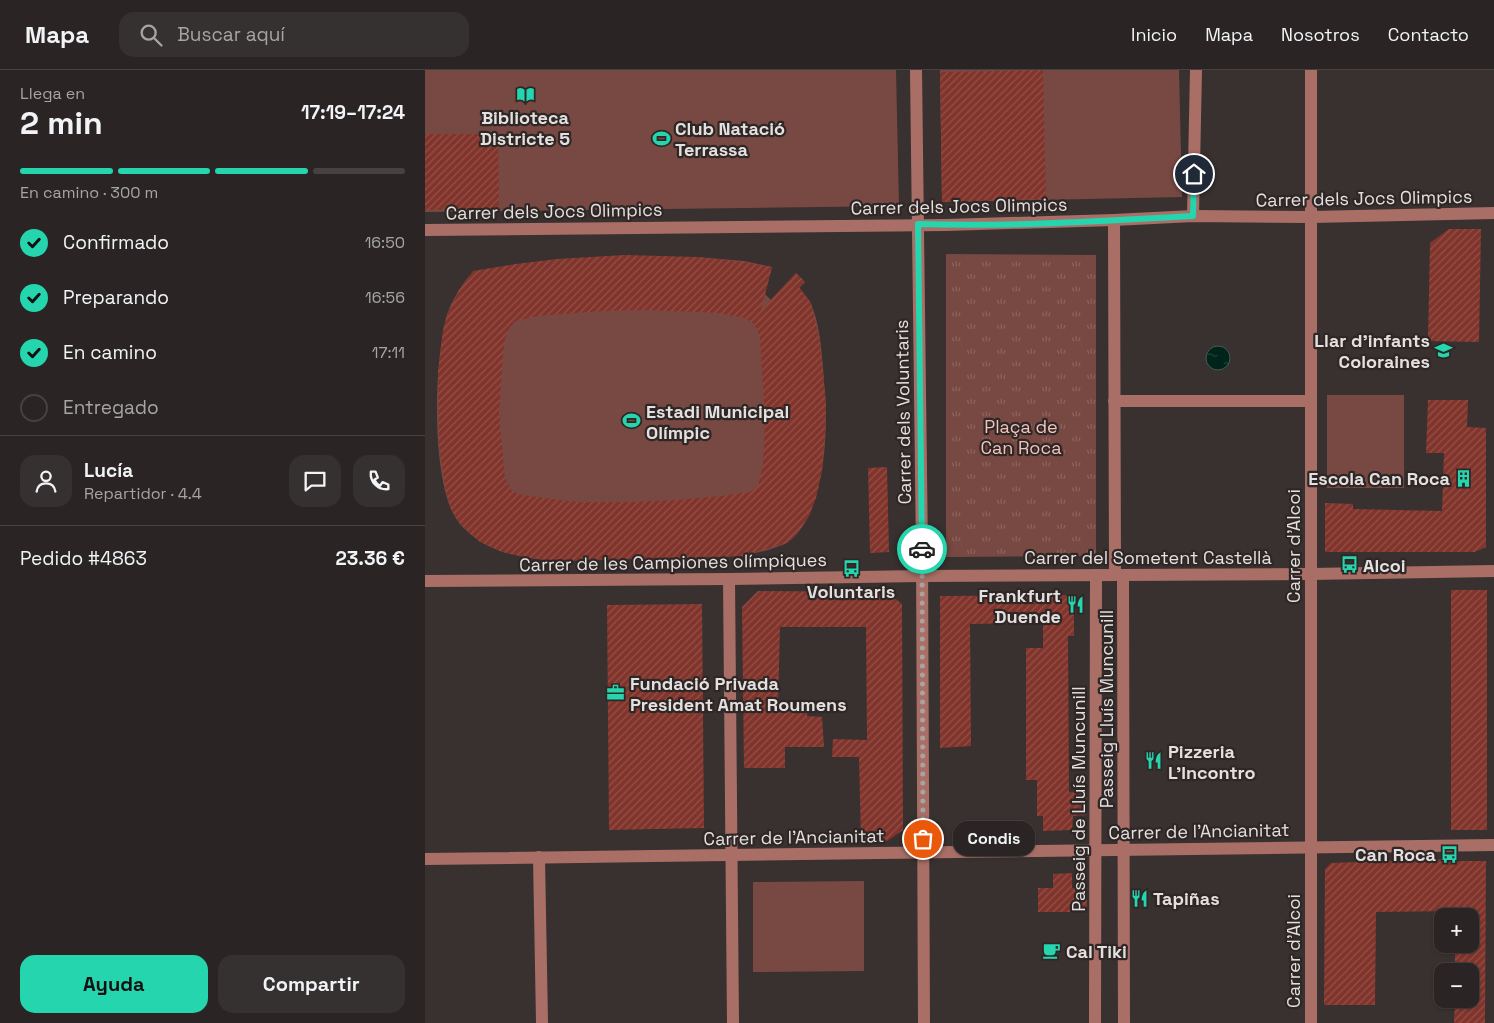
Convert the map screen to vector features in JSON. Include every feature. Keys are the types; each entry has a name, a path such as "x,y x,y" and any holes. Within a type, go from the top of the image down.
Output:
{"street":[{"name":"Carrer dels Voluntaris","path":"916,70 922,576 924,1023"},
{"path":"1193,216 1196,70"},
{"name":"Carrer d'Alcoi","path":"1311,70 1311,1023"},
{"name":"Carrer dels Jocs Olimpics","path":"425,230 946,225 1193,216 1312,217 1494,213"},
{"path":"1114,220 1114,401 1119,575"},
{"path":"1114,401 1311,401"},
{"name":"Carrer del Sometent Castellà","path":"922,576 1494,571"},
{"name":"Passeig de Lluís Muncunill","path":"1095,1023 1096,575"},
{"name":"Passeig Lluís Muncunill","path":"1119,575 1124,1023"},
{"name":"Carrer de les Campiones olímpiques","path":"425,581 922,576"},
{"path":"729,579 733,1023"},
{"name":"Carrer de l'Ancianitat","path":"425,859 1494,845"},
{"path":"539,858 542,1023"}],"green space":[{"name":"Club Natació Terrassa","path":"425,70 896,70 899,206 425,212"},
{"path":"940,70 1179,70 1182,197 942,202"},
{"name":"Plaça de Can Roca","path":"946,254 1096,255 1096,556 946,557"},
{"name":"Estadi Municipal Olímpic","path":"697,257 744,261 772,267 765,294 771,300 796,273 805,282 798,289 810,302 817,323 823,361 826,432 821,475 816,495 809,514 800,530 785,544 761,552 706,558 554,561 507,553 475,538 464,528 451,509 441,466 437,413 439,360 447,316 453,300 469,276 491,301 482,270 558,259"},
{"path":"1327,395 1404,395 1404,488 1327,488"},
{"path":"864,881 864,971 753,972 753,882"}],"water":[{"path":"1218,346 1227,349 1230,358 1227,367 1218,370 1209,367 1206,358 1209,349"}],"building":[{"path":"1043,70 1046,199 942,202 940,72"},
{"path":"425,134 498,134 499,209 425,210"},
{"path":"1449,229 1481,229 1479,342 1428,341 1430,243"},
{"path":"625,255 697,257 772,267 761,310 796,273 805,282 799,287 811,303 820,342 826,402 825,434 822,470 816,498 809,516 797,534 787,543 743,556 554,561 502,552 480,542 459,523 451,509 446,492 439,446 438,372 447,314 459,290 473,271 558,259","holes":["648,310 718,313 744,318 753,323 758,331 765,418 763,465 758,486 750,492 721,496 627,502 579,502 518,494 512,491 505,478 499,412 505,340 510,327 516,321 538,316 604,311"]},
{"name":"Escola Can Roca","path":"1428,400 1468,400 1467,427 1486,428 1486,547 1475,552 1325,552 1325,503 1353,504 1353,509 1442,511 1444,453 1426,453"},
{"path":"887,467 889,552 870,553 868,468"},
{"path":"1451,590 1487,590 1487,830 1451,830"},
{"path":"758,591 887,592 902,604 903,830 887,841 861,840 859,757 832,757 833,739 867,740 866,627 780,627 778,707 808,707 807,716 822,717 824,747 785,747 785,768 744,768 742,607"},
{"path":"1074,595 1074,636 1068,636 1069,792 1087,791 1087,815 1073,816 1072,830 1043,831 1043,816 1037,816 1037,780 1026,780 1026,648 1043,648 1043,623 970,624 971,746 940,748 940,596"},
{"path":"702,604 704,828 609,830 607,605"},
{"path":"1443,859 1443,861 1486,861 1485,1023 1454,1023 1455,1008 1479,1008 1479,963 1455,963 1455,953 1479,953 1479,908 1434,908 1434,911 1376,912 1375,1005 1324,1005 1325,869 1331,863"},
{"path":"1072,873 1072,888 1087,888 1087,912 1038,912 1038,888 1053,888 1053,874"}],"way so far":[{"path":"922,549 923,839"}],"place":[{"name":"Biblioteca Districte 5","path":"525,94"},
{"name":"Club Natació Terrassa","path":"661,138"},
{"name":"Llar d'infants Coloraines","path":"1444,350"},
{"name":"Estadi Municipal Olímpic","path":"632,421"},
{"name":"Escola Can Roca","path":"1464,478"},
{"name":"Alcoi","path":"1349,565"},
{"name":"Voluntaris","path":"851,568"},
{"name":"Frankfurt Duende","path":"1075,605"},
{"name":"Fundació Privada President Amat Roumens","path":"616,693"},
{"name":"Pizzeria L'Incontro","path":"1154,761"},
{"name":"Condis","path":"923,839"},
{"name":"Can Roca","path":"1450,854"},
{"name":"Tapiñas","path":"1139,898"},
{"name":"Cal Tiki","path":"1052,951"}],"route":[{"path":"922,549 918,224 946,225 1193,216 1194,174"}]}
